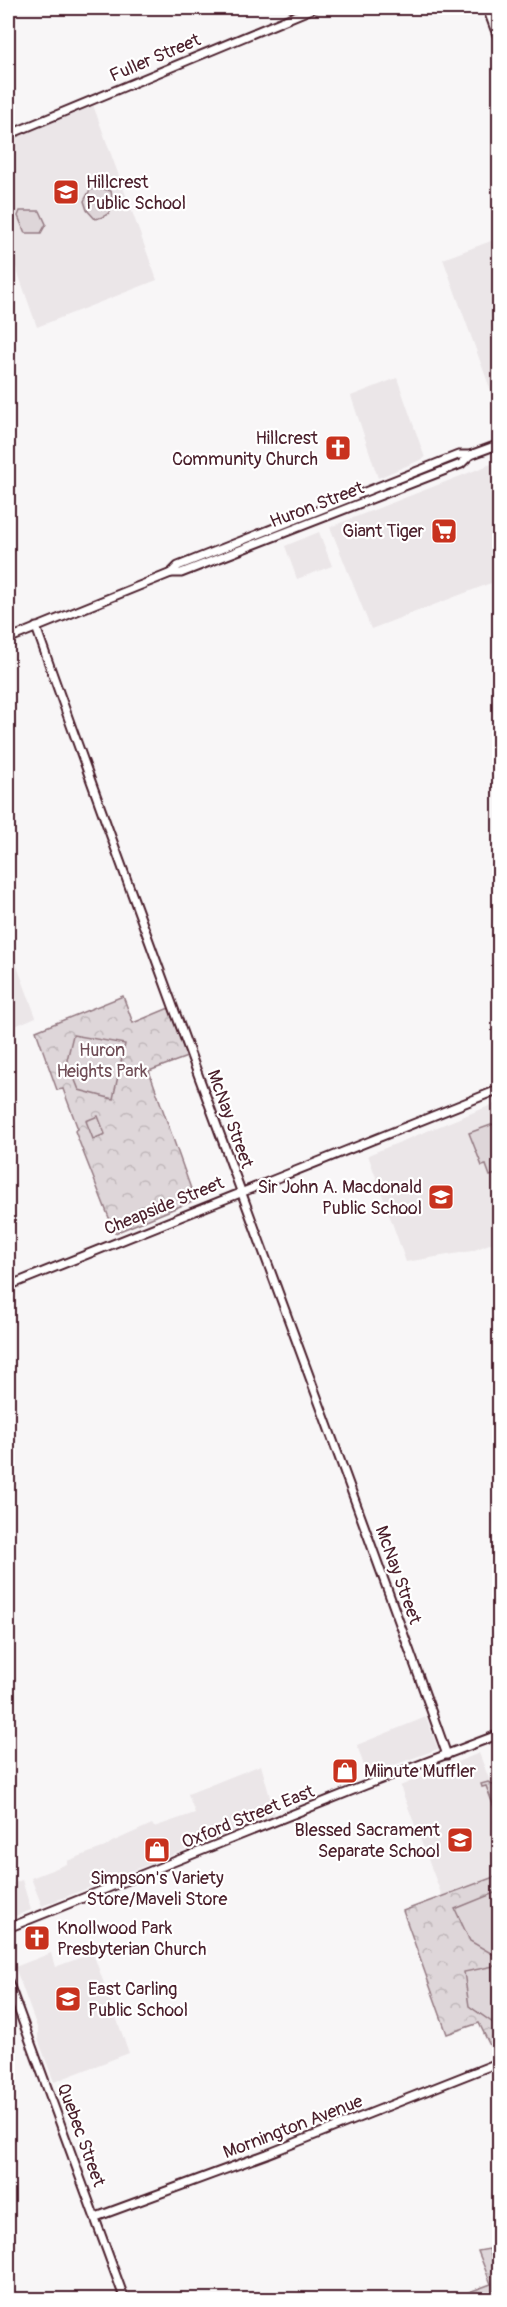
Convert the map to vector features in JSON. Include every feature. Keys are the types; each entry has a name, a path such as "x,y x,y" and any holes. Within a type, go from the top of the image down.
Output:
{"street":[{"name":"Fuller Street","path":"8,135 314,8"},
{"path":"487,8 500,43"},
{"name":"Huron Street","path":"8,639 171,573 178,566 458,455 470,455 500,444"},
{"name":"McNay Street","path":"36,627 447,1755"},
{"name":"Cheapside Street","path":"8,1286 500,1089"},
{"name":"Oxford Street East","path":"8,1928 500,1734"},
{"name":"Quebec Street","path":"8,1981 125,2300"},
{"name":"Mornington Avenue","path":"96,2217 267,2154 500,2062"}],"shaded area":[{"name":"Hillcrest Public School","path":"93,105 157,280 37,327 8,245 8,139"},
{"path":"499,238 499,413 443,259"},
{"path":"397,378 425,458 378,478 351,396"},
{"path":"499,461 499,603 491,583 371,629 330,527"},
{"path":"319,532 332,566 297,579 285,546"},
{"path":"8,942 36,1017 8,1029"},
{"name":"Sir John A. Macdonald Public School","path":"499,1102 499,1240 472,1251 406,1262 368,1155"},
{"path":"426,1717 438,1749 367,1775 357,1745"},
{"name":"Blessed Sacrament Separate School","path":"479,1753 499,1805 499,1875 442,1896 400,1786"},
{"path":"261,1765 275,1815 42,1906 31,1878 67,1864 67,1861 105,1847 152,1824 154,1827 195,1813 188,1794"},
{"path":"22,1880 31,1910 8,1919 8,1885"},
{"name":"East Carling Public School","path":"51,1953 55,1967 93,1953 129,2053 54,2082 15,1967"}],"green space":[{"path":"100,188 111,191 113,202 109,213 95,219 87,210 84,201 90,190"},
{"path":"20,211 40,211 46,224 41,233 25,233 18,216"},
{"name":"Huron Heights Park","path":"123,996 133,1023 169,1008 187,1057 149,1071 195,1200 115,1233 75,1131 78,1129 63,1089 57,1090 36,1031"},
{"path":"73,1035 125,1044 113,1099 79,1090 67,1060"},
{"path":"98,1116 105,1134 93,1139 86,1121"},
{"path":"499,1122 499,1173 490,1176 486,1165 482,1166 469,1133"},
{"path":"488,1782 495,1786 499,1798 499,1820 486,1786 482,1787 481,1784"},
{"path":"499,1875 499,2059 497,2060 479,2023 447,2034 403,1911"},
{"path":"499,1891 499,1953 494,1955 470,1941 455,1909"},
{"path":"500,1965 499,2027 469,2006 464,1972"},
{"path":"489,2249 499,2278 499,2299 450,2299 491,2284 478,2251"}],"place":[{"name":"Hillcrest Public School","path":"66,192"},
{"name":"Hillcrest Community Church","path":"338,448"},
{"name":"Giant Tiger","path":"444,531"},
{"name":"Sir John A. Macdonald Public School","path":"441,1197"},
{"name":"Miinute Muffler","path":"345,1771"},
{"name":"Blessed Sacrament Separate School","path":"460,1840"},
{"name":"Simpson's Variety Store/Maveli Store","path":"157,1850"},
{"name":"Knollwood Park Presbyterian Church","path":"37,1938"},
{"name":"East Carling Public School","path":"68,1999"}]}
